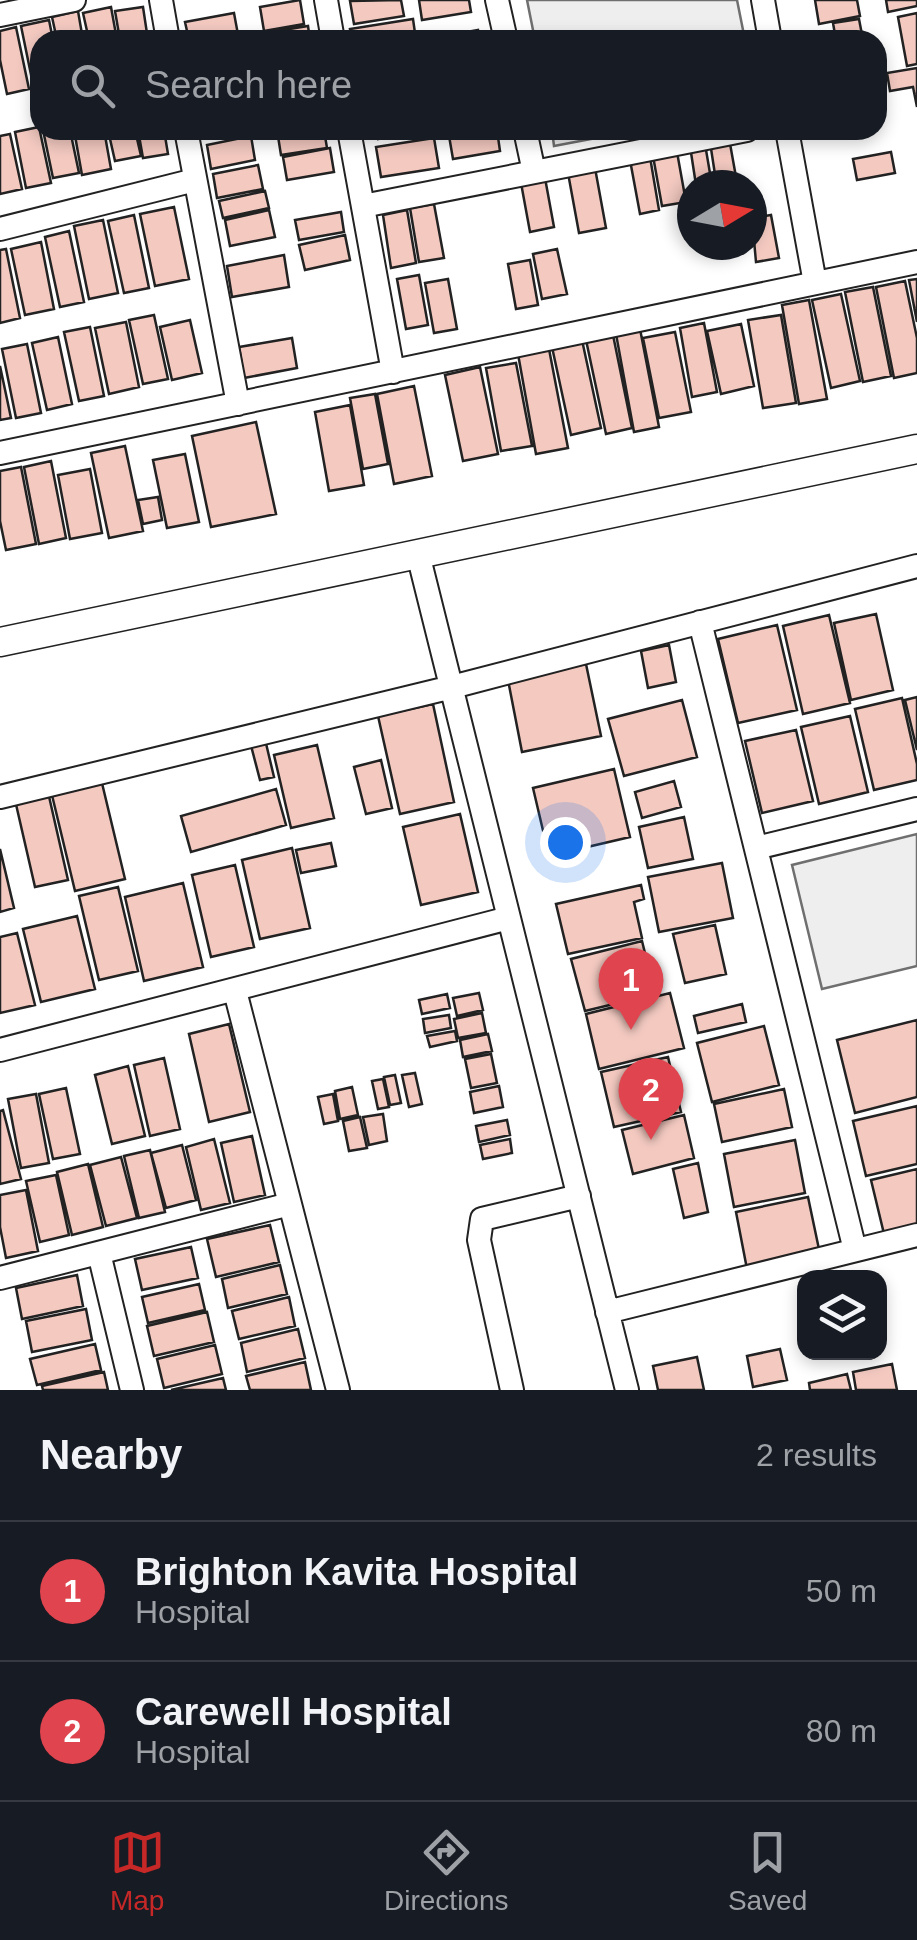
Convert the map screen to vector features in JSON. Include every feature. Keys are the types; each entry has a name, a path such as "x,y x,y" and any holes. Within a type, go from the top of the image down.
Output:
{"street":[{"path":"0,15 74,0"},
{"path":"161,0 166,30"},
{"path":"326,0 331,30"},
{"path":"497,0 504,30"},
{"path":"762,0 768,30"},
{"path":"188,140 238,404"},
{"path":"351,140 392,372"},
{"path":"527,140 534,172"},
{"path":"363,206 696,140"},
{"path":"789,140 815,284"},
{"path":"0,228 195,180"},
{"path":"0,453 917,262"},
{"path":"0,642 917,449"},
{"path":"418,554 627,1390"},
{"path":"0,796 452,687 917,566"},
{"path":"700,622 855,1250"},
{"path":"756,848 917,809"},
{"path":"0,1050 510,918"},
{"path":"235,990 338,1390"},
{"path":"512,1390 479,1240 482,1219 578,1196"},
{"path":"0,1278 290,1204"},
{"path":"608,1312 917,1235"},
{"path":"99,1253 132,1390"}],"shaded area":[{"path":"527,0 737,0 743,30 533,30"},
{"path":"553,140 586,140 554,146"},
{"path":"917,834 917,966 822,989 792,865"}],"building":[{"path":"300,0 304,24 264,30 260,7"},
{"path":"401,0 404,16 354,24 350,1"},
{"path":"419,0 469,0 471,12 422,20"},
{"path":"815,0 857,0 860,16 819,24"},
{"path":"886,0 917,0 917,6 888,12"},
{"path":"111,7 115,30 87,30 83,13"},
{"path":"143,7 146,30 118,30 115,11"},
{"path":"78,11 81,30 55,30 52,17"},
{"path":"234,13 237,30 187,30 185,22"},
{"path":"917,13 917,64 907,66 898,17"},
{"path":"413,19 415,30 350,30"},
{"path":"859,19 861,30 834,30 833,23"},
{"path":"49,20 51,30 30,30 30,70 21,26"},
{"path":"16,27 29,89 7,94 0,60 0,31"},
{"path":"917,68 917,107 913,87 890,91 887,73"},
{"path":"30,129 30,140 42,140 51,183 26,188 15,132"},
{"path":"10,134 22,189 0,194 0,136"},
{"path":"45,140 72,140 79,173 53,178"},
{"path":"76,140 106,140 111,169 82,175"},
{"path":"110,140 137,140 141,156 115,161"},
{"path":"140,140 166,140 168,154 143,158"},
{"path":"252,140 255,160 211,169 207,145"},
{"path":"279,140 326,140 327,148 281,155"},
{"path":"434,140 439,168 381,177 376,147"},
{"path":"450,140 498,140 500,151 453,159"},
{"path":"729,140 735,170 714,170 710,142"},
{"path":"705,144 709,170 694,170 690,146"},
{"path":"330,148 334,172 287,180 283,157"},
{"path":"677,152 680,170 677,170 677,204 662,206 653,156"},
{"path":"891,152 895,173 857,180 853,159"},
{"path":"650,157 659,210 640,214 630,160"},
{"path":"258,165 263,189 217,198 213,174"},
{"path":"595,168 606,228 579,233 568,173"},
{"path":"545,178 554,227 530,232 521,183"},
{"path":"265,191 269,208 223,218 219,201"},
{"path":"434,204 444,258 419,262 410,208"},
{"path":"174,207 189,279 155,286 140,214"},
{"path":"269,210 275,237 230,246 225,220"},
{"path":"407,210 416,263 391,268 383,215"},
{"path":"341,212 344,232 299,240 295,220"},
{"path":"134,215 149,288 124,293 108,221"},
{"path":"771,215 779,258 756,262 767,260 767,216"},
{"path":"103,220 118,293 89,299 74,226"},
{"path":"69,231 84,302 60,307 45,237"},
{"path":"345,235 350,260 305,270 299,245"},
{"path":"41,242 54,309 25,315 11,249"},
{"path":"6,249 20,318 0,323 0,250"},
{"path":"557,249 567,294 542,299 533,254"},
{"path":"284,255 289,287 232,297 227,266"},
{"path":"530,260 538,305 516,309 508,264"},
{"path":"419,275 428,325 406,329 397,279"},
{"path":"448,279 457,329 434,333 425,283"},
{"path":"917,279 917,322 909,280"},
{"path":"905,281 917,338 917,373 894,378 876,287"},
{"path":"873,287 891,376 863,382 845,292"},
{"path":"841,294 860,381 831,388 812,300"},
{"path":"809,300 827,399 799,404 782,305"},
{"path":"154,315 168,379 143,384 129,320"},
{"path":"781,315 796,403 763,408 748,320"},
{"path":"190,320 202,373 172,380 160,327"},
{"path":"126,322 139,387 109,394 95,328"},
{"path":"704,323 717,392 692,397 680,328"},
{"path":"741,324 754,386 721,394 707,331"},
{"path":"90,327 104,396 79,401 64,332"},
{"path":"640,329 659,427 634,432 616,334"},
{"path":"675,332 691,412 659,418 643,338"},
{"path":"613,335 632,428 606,434 586,340"},
{"path":"58,337 72,404 47,410 32,343"},
{"path":"292,338 297,368 244,378 239,347"},
{"path":"582,340 601,428 571,435 552,347"},
{"path":"27,344 41,413 16,418 2,349"},
{"path":"549,349 568,448 536,454 518,354"},
{"path":"516,363 532,446 501,451 486,368"},
{"path":"0,366 11,418 0,420"},
{"path":"480,367 498,454 463,461 445,375"},
{"path":"414,386 432,476 394,484 377,394"},
{"path":"375,394 388,464 363,469 350,398"},
{"path":"350,405 364,485 329,491 315,412"},
{"path":"256,422 276,514 211,527 192,436"},
{"path":"125,446 143,531 109,538 91,453"},
{"path":"185,454 199,522 167,528 153,460"},
{"path":"51,461 66,538 39,544 24,467"},
{"path":"21,467 36,544 6,550 0,521 0,471"},
{"path":"90,469 102,533 70,539 58,475"},
{"path":"158,497 162,520 143,524 138,500"},
{"path":"876,614 893,690 851,700 834,623"},
{"path":"829,615 850,703 803,714 783,626"},
{"path":"777,625 797,710 738,723 718,639"},
{"path":"669,645 676,682 648,688 641,651"},
{"path":"586,664 601,736 522,752 508,680"},
{"path":"917,697 917,750 905,700"},
{"path":"902,698 917,780 874,790 855,709"},
{"path":"682,700 697,757 624,776 608,719"},
{"path":"433,704 454,802 400,814 378,716"},
{"path":"850,716 868,792 819,804 801,727"},
{"path":"796,730 813,801 762,813 745,741"},
{"path":"264,735 274,777 260,780 249,738"},
{"path":"317,745 334,818 291,828 274,755"},
{"path":"381,760 392,808 366,814 354,767"},
{"path":"614,769 630,837 549,856 533,788"},
{"path":"101,779 125,879 75,891 51,791"},
{"path":"674,781 681,807 642,818 635,792"},
{"path":"276,789 286,825 191,852 181,816"},
{"path":"48,792 68,880 35,887 15,800"},
{"path":"460,814 478,892 421,905 403,827"},
{"path":"684,817 693,859 648,868 639,827"},
{"path":"331,843 336,866 301,873 296,850"},
{"path":"292,848 310,928 260,939 242,860"},
{"path":"0,849 14,908 0,912"},
{"path":"722,863 733,918 659,932 648,877"},
{"path":"235,865 254,947 211,957 192,875"},
{"path":"183,883 203,967 144,981 125,897"},
{"path":"641,885 644,899 634,902 642,938 568,954 556,904"},
{"path":"118,887 138,971 99,980 79,896"},
{"path":"77,916 95,989 41,1002 23,929"},
{"path":"715,925 726,974 685,983 673,934"},
{"path":"17,933 35,1005 0,1013 0,937"},
{"path":"642,941 655,994 585,1011 571,959"},
{"path":"479,993 483,1010 457,1016 453,998"},
{"path":"670,993 684,1048 599,1069 586,1014"},
{"path":"447,994 450,1008 422,1014 419,1000"},
{"path":"742,1004 746,1022 698,1033 694,1016"},
{"path":"482,1013 486,1033 458,1038 454,1019"},
{"path":"449,1015 451,1028 425,1033 423,1019"},
{"path":"917,1020 917,1097 855,1113 837,1040"},
{"path":"229,1024 250,1112 209,1122 189,1034"},
{"path":"764,1026 779,1085 712,1102 697,1043"},
{"path":"455,1031 457,1041 430,1047 427,1036"},
{"path":"488,1034 492,1051 463,1057 460,1040"},
{"path":"491,1054 497,1083 471,1088 465,1059"},
{"path":"668,1057 681,1112 614,1127 601,1072"},
{"path":"164,1058 180,1129 150,1136 134,1065"},
{"path":"128,1066 145,1136 112,1144 95,1075"},
{"path":"415,1073 422,1104 409,1107 402,1075"},
{"path":"395,1075 401,1103 390,1105 384,1077"},
{"path":"383,1079 389,1107 378,1109 372,1081"},
{"path":"499,1086 503,1107 474,1113 470,1092"},
{"path":"352,1087 358,1115 340,1119 335,1091"},
{"path":"66,1088 80,1154 53,1159 39,1094"},
{"path":"784,1089 792,1127 722,1142 714,1104"},
{"path":"36,1094 49,1163 21,1168 8,1099"},
{"path":"333,1094 338,1121 324,1124 318,1097"},
{"path":"917,1106 917,1164 866,1176 853,1121"},
{"path":"3,1110 21,1179 0,1184 0,1111"},
{"path":"383,1114 387,1141 369,1145 363,1117"},
{"path":"684,1115 694,1158 633,1174 622,1130"},
{"path":"360,1117 367,1148 349,1151 343,1121"},
{"path":"507,1120 510,1135 479,1142 476,1126"},
{"path":"252,1136 265,1195 234,1202 221,1143"},
{"path":"214,1139 230,1203 201,1210 186,1147"},
{"path":"510,1139 512,1153 483,1159 480,1145"},
{"path":"795,1140 805,1193 734,1207 724,1154"},
{"path":"182,1145 196,1200 166,1208 151,1153"},
{"path":"150,1150 165,1212 139,1218 124,1156"},
{"path":"121,1157 137,1218 106,1226 90,1165"},
{"path":"698,1163 708,1212 684,1218 673,1169"},
{"path":"88,1164 103,1227 72,1235 57,1172"},
{"path":"917,1169 917,1231 885,1238 871,1180"},
{"path":"56,1175 69,1235 40,1242 26,1181"},
{"path":"26,1190 38,1251 6,1258 0,1227 0,1195"},
{"path":"808,1197 820,1254 747,1269 736,1212"},
{"path":"270,1225 279,1262 216,1277 207,1239"},
{"path":"191,1247 198,1278 142,1290 135,1259"},
{"path":"280,1265 287,1294 228,1308 222,1279"},
{"path":"77,1275 83,1306 22,1319 16,1288"},
{"path":"199,1284 205,1310 148,1323 142,1297"},
{"path":"289,1297 295,1326 239,1339 232,1311"},
{"path":"86,1309 92,1340 32,1352 26,1321"},
{"path":"207,1312 214,1342 154,1356 147,1326"},
{"path":"298,1329 305,1358 247,1372 241,1343"},
{"path":"95,1344 101,1370 37,1385 30,1359"},
{"path":"215,1345 222,1374 164,1388 157,1359"},
{"path":"780,1349 787,1380 753,1387 747,1356"},
{"path":"697,1357 704,1390 658,1390 653,1366"},
{"path":"305,1362 311,1390 250,1390 246,1376"},
{"path":"892,1364 897,1390 856,1390 853,1372"},
{"path":"104,1372 108,1390 43,1390 42,1386"},
{"path":"847,1374 851,1390 810,1390 809,1383"},
{"path":"223,1378 226,1390 171,1390"}],"place":[{"name":"Brighton Kavita Hospital","path":"631,1030"},
{"name":"Carewell Hospital","path":"651,1140"}]}
